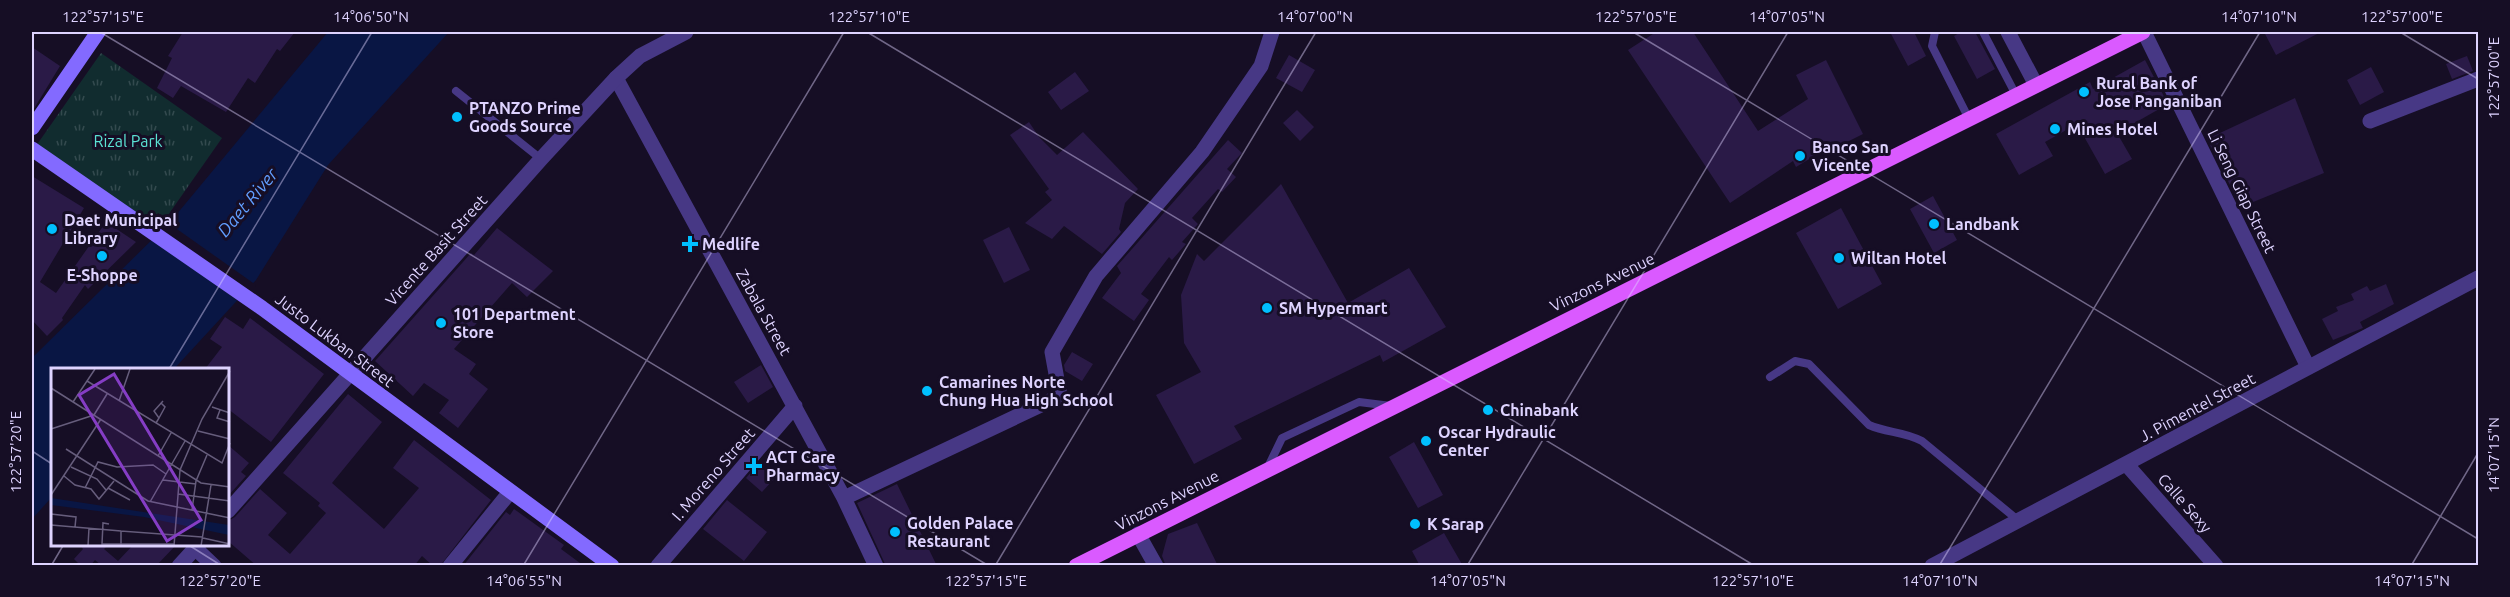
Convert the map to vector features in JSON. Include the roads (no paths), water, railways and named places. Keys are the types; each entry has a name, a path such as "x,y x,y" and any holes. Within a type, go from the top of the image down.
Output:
{"main road":[{"path":"32,128 98,32"},
{"name":"Vinzons Avenue","path":"1077,566 2144,32"},
{"name":"Justo Lukban Street","path":"32,149 262,308 612,566"}],"street":[{"name":"Vicente Basit Street","path":"230,509 616,78 640,56 686,32"},
{"path":"844,498 1060,396 1052,352 1068,323 1096,276 1202,152 1261,66 1272,32"},
{"path":"2008,32 2036,85"},
{"name":"Li Seng Giap Street","path":"2144,32 2308,367"},
{"name":"Zabala Street","path":"616,78 795,406 844,498 876,566"},
{"path":"2370,121 2478,79"},
{"name":"J. Pimentel Street","path":"1932,566 2478,278"},
{"name":"I. Moreno Street","path":"658,566 795,406"},
{"name":"Calle Sexy","path":"2127,465 2216,566"},
{"path":"450,566 510,492"},
{"path":"1138,534 1156,566"},
{"path":"179,566 197,546 214,566"}],"lane":[{"path":"1935,32 1932,46 1969,119"},
{"path":"1983,32 2016,95"},
{"path":"456,91 541,159"},
{"path":"1770,377 1795,361 1809,364 1869,425 1880,430 1905,432 1922,441 2019,521"},
{"path":"1267,470 1282,438 1359,402 1393,406"}],"water":[{"name":"Daet River","path":"328,32 449,32 328,165 256,280 175,368 51,368 51,498 32,519 32,358 171,221"}],"place":[{"name":"Rural Bank of Jose Panganiban","path":"2084,92"},
{"name":"PTANZO Prime Goods Source","path":"457,117"},
{"name":"Mines Hotel","path":"2055,129"},
{"name":"Banco San Vicente","path":"1800,156"},
{"name":"Landbank","path":"1934,224"},
{"name":"Daet Municipal Library","path":"52,229"},
{"name":"Medlife","path":"690,244"},
{"name":"E-Shoppe","path":"102,256"},
{"name":"Wiltan Hotel","path":"1839,258"},
{"name":"SM Hypermart","path":"1267,308"},
{"name":"101 Department Store","path":"441,323"},
{"name":"Camarines Norte Chung Hua High School","path":"927,391"},
{"name":"Chinabank","path":"1488,410"},
{"name":"Oscar Hydraulic Center","path":"1426,441"},
{"name":"ACT Care Pharmacy","path":"754,466"},
{"name":"K Sarap","path":"1415,524"},
{"name":"Golden Palace Restaurant","path":"895,532"}],"park label":[{"name":"Rizal Park","path":"128,141"}]}
